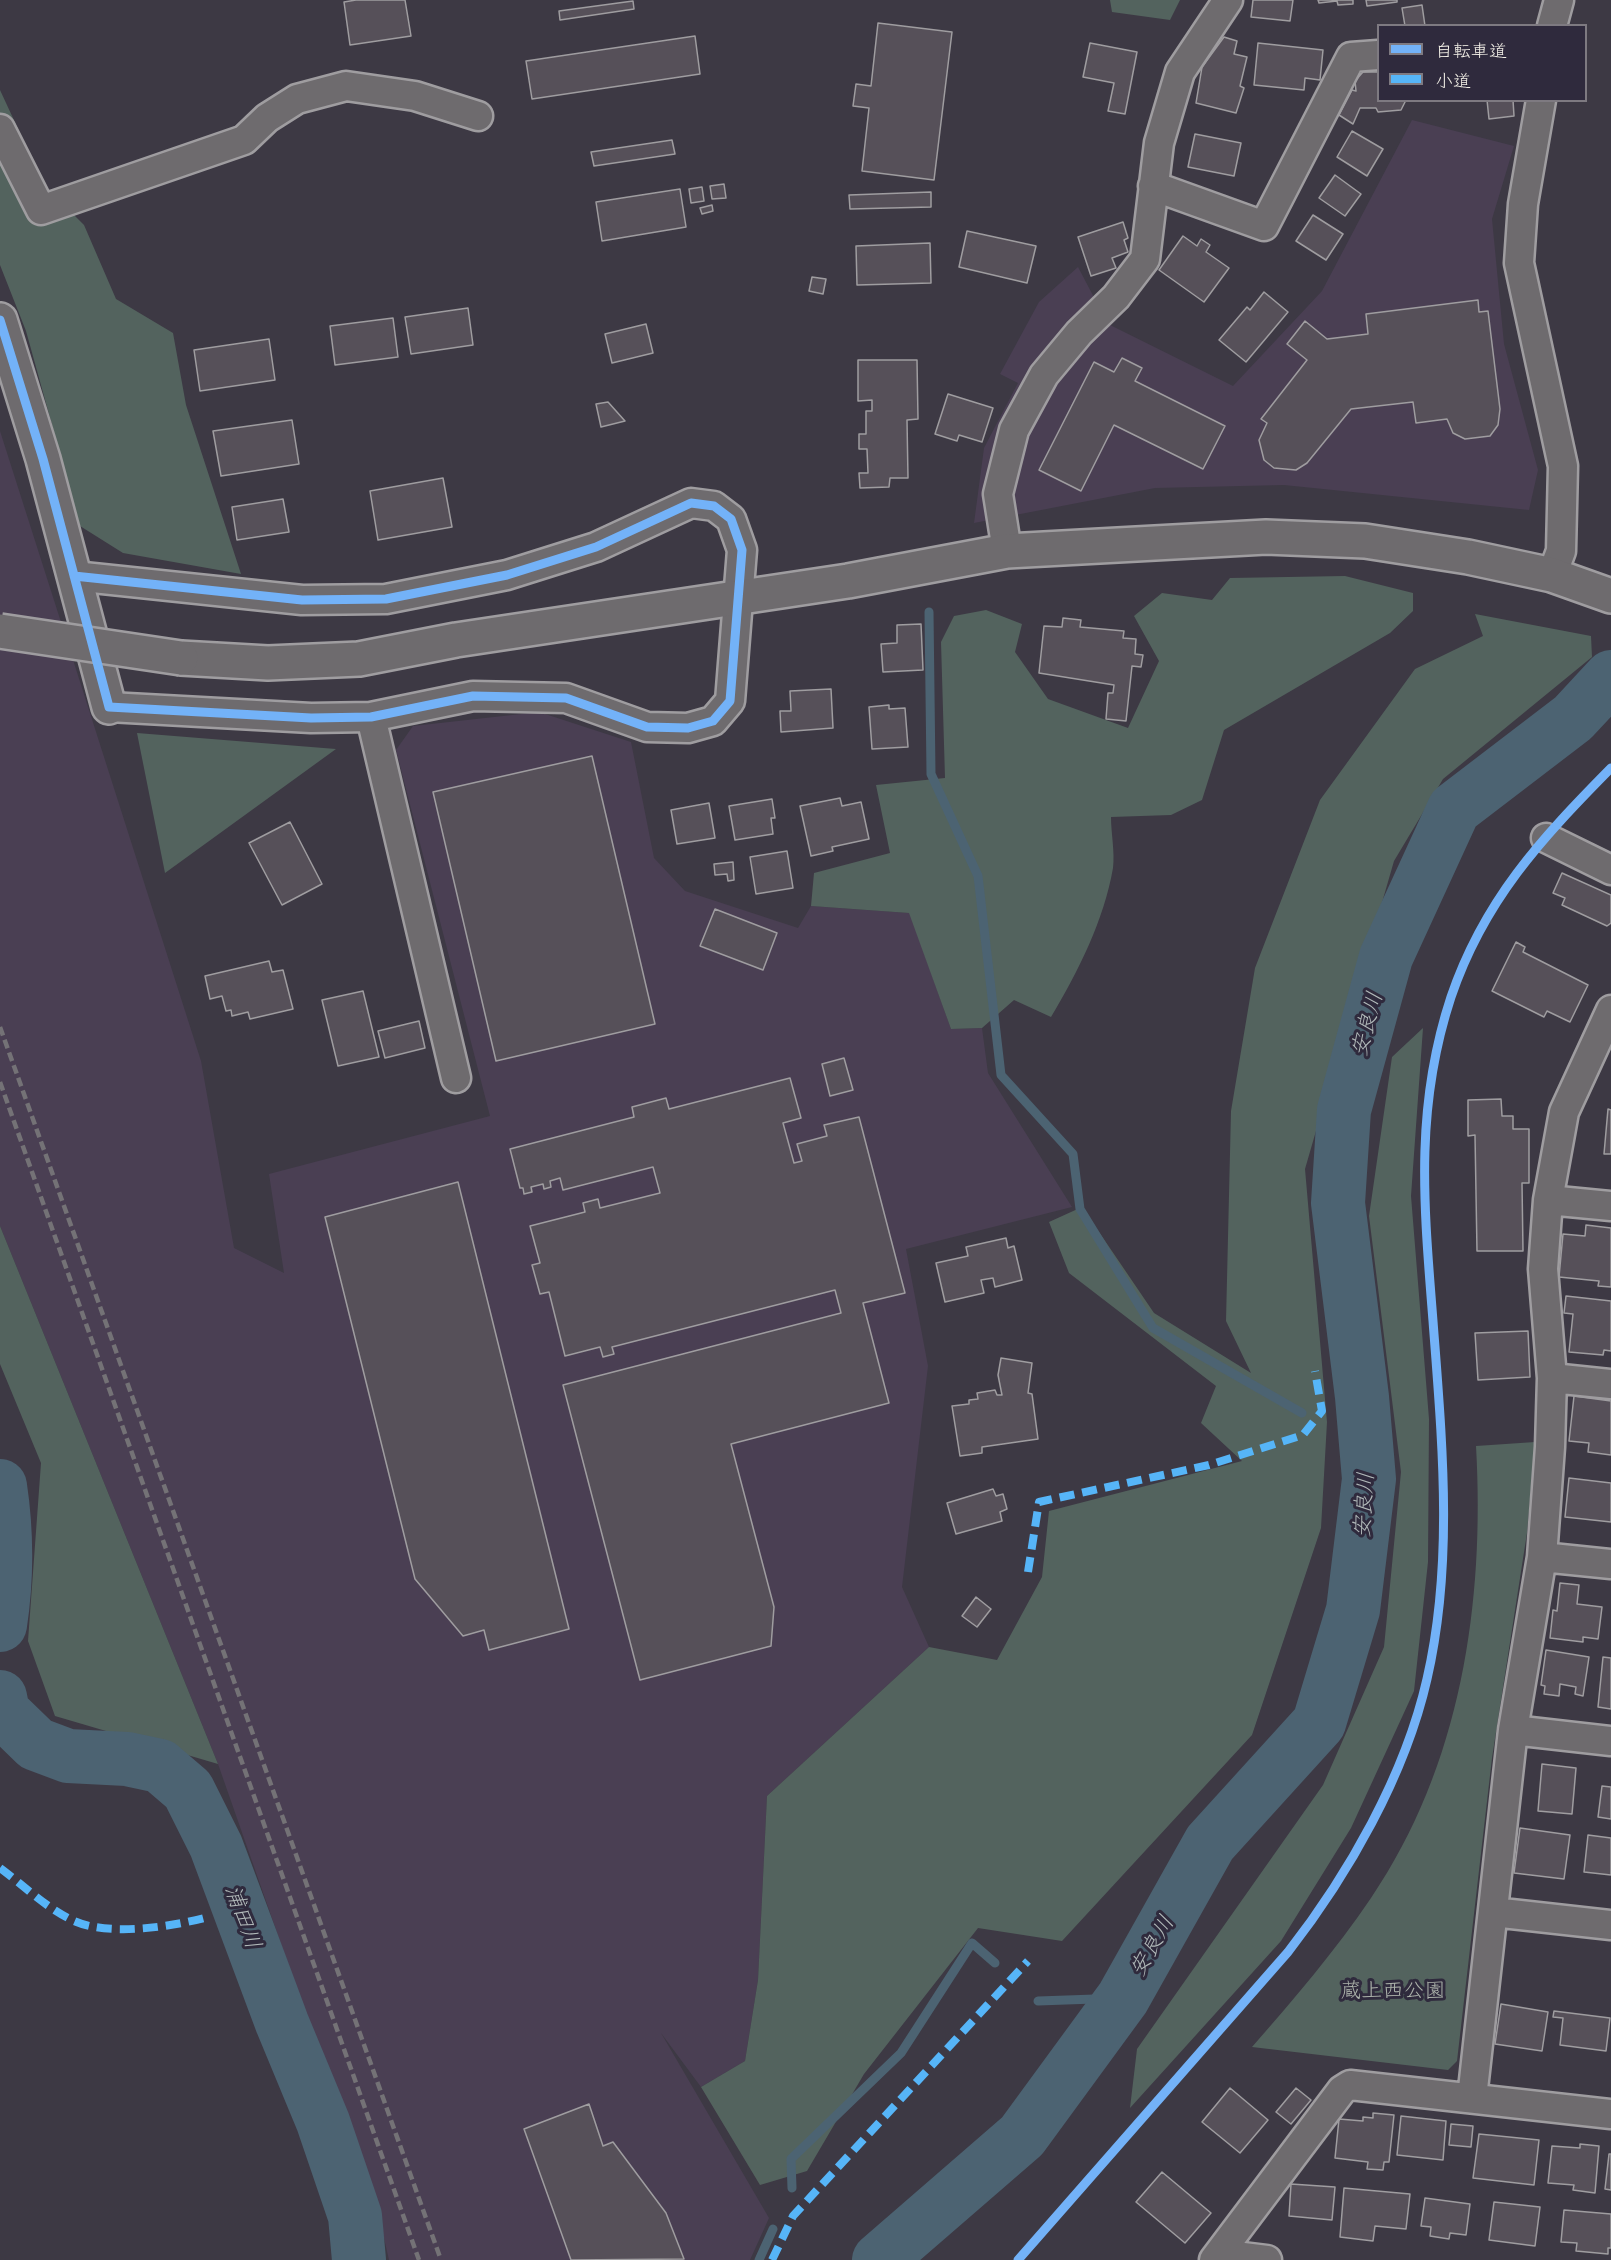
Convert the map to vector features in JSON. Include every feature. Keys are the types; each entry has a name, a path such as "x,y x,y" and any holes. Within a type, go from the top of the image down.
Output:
{"street":[{"path":"1007,551 998,494 1014,430 1044,375 1079,333 1116,297 1145,259 1159,143 1180,72 1228,0"},
{"path":"1553,24 1559,0"},
{"path":"1153,186 1264,226 1351,57 1377,55"},
{"path":"0,129 41,210 244,141 267,118 297,99 346,86 415,96 478,116"},
{"path":"1541,102 1523,204 1519,263 1563,466 1561,551 1552,575"},
{"path":"0,320 39,448 109,707 311,718 371,717 473,696 566,698 647,727 688,728 713,721 730,701 742,550 731,519 714,506 691,503 596,547 507,575 386,599 303,600 74,576"},
{"path":"0,631 181,658 268,663 359,659 456,640 739,599 1007,551 1277,537 1365,541 1468,557 1552,575 1611,596"},
{"path":"371,717 456,1078"},
{"path":"1546,838 1611,870"},
{"path":"1472,2098 1513,1730 1542,1557 1550,1447 1552,1378 1543,1269 1548,1200 1564,1112 1611,1010"},
{"path":"1548,1200 1611,1206"},
{"path":"1552,1378 1611,1384"},
{"path":"1542,1557 1611,1564"},
{"path":"1513,1730 1611,1741"},
{"path":"1493,1912 1611,1925"},
{"path":"1216,2257 1342,2090 1350,2085 1611,2114"},
{"path":"1216,2257 1268,2260"}],"shaded area":[{"path":"1412,120 1514,146 1492,219 1504,344 1538,470 1529,510 1284,485 1155,488 974,523 984,448 1018,383 1000,374 1039,302 1078,267 1108,324 1233,386 1322,291"},
{"path":"0,431 201,1061 234,1248 284,1273 269,1174 490,1116 396,750 413,726 539,712 631,742 654,858 685,891 798,928 811,906 910,913 951,1029 982,1028 988,1073 1072,1207 906,1249 928,1366 902,1587 929,1647 767,1796 758,1980 745,2061 701,2087 661,2033 769,2218 750,2260 389,2260 384,2238 218,1764 0,1226"}],"green space":[{"path":"1110,0 1180,0 1170,20 1112,12"},
{"path":"0,90 44,185 84,225 116,299 173,333 186,405 241,574 123,553 80,526 26,331 0,265"},
{"path":"1345,576 1413,593 1413,611 1390,633 1224,730 1202,800 1171,815 1111,817 1113,868 1103,907 1089,945 1051,1017 1014,1000 982,1028 951,1029 909,913 811,906 814,873 890,853 876,785 945,778 941,642 954,616 986,610 1022,624 1015,652 1048,699 1128,728 1159,661 1134,616 1162,593 1212,600 1230,578"},
{"path":"1475,614 1591,636 1592,657 1443,779 1394,861 1305,1169 1327,1422 1321,1528 1252,1735 1062,1941 978,1928 864,2074 807,2171 760,2185 701,2087 745,2061 758,1980 767,1796 929,1647 997,1660 1042,1577 1049,1511 1242,1461 1201,1423 1216,1386 1069,1273 1049,1222 1082,1207 1154,1313 1251,1373 1226,1321 1231,1111 1255,968 1320,800 1415,669 1483,636"},
{"path":"137,733 336,749 165,873"},
{"path":"1423,1028 1411,1196 1429,1419 1428,1562 1414,1691 1351,1828 1281,1941 1130,2108 1137,2049 1323,1785 1384,1647 1401,1472 1369,1216 1392,1057"},
{"path":"0,1226 218,1764 55,1716 28,1641 41,1463 0,1364"},
{"name":"蔵上西公園","path":"1535,1442 1527,1533 1492,1758 1457,2061 1448,2070 1252,2047 1314,1974 1371,1898 1402,1847 1427,1794 1446,1738 1461,1681 1470,1623 1476,1564 1478,1505 1476,1446"}],"building":[{"path":"405,0 411,36 350,45 344,2"},
{"path":"1253,0 1293,0 1290,21 1251,17"},
{"path":"1318,0 1353,0 1353,4 1338,5 1337,1 1319,3"},
{"path":"1366,0 1397,0 1397,2 1367,6"},
{"path":"633,1 634,9 560,20 559,11"},
{"path":"1422,5 1425,24 1405,24 1402,8"},
{"path":"878,23 952,32 934,180 862,171 869,108 853,106 856,84 871,86"},
{"path":"695,36 700,74 532,99 526,61"},
{"path":"1224,37 1237,41 1234,54 1247,57 1240,86 1244,88 1236,113 1196,103 1202,67"},
{"path":"1090,43 1137,52 1125,114 1108,111 1114,83 1083,77"},
{"path":"1258,43 1323,50 1320,80 1305,78 1304,90 1254,85"},
{"path":"1363,72 1377,72 1377,102 1405,102 1401,110 1378,112 1376,108 1360,108 1353,124 1339,115 1352,90 1356,91 1355,81"},
{"path":"1487,102 1513,102 1514,116 1489,119"},
{"path":"1352,131 1383,149 1367,176 1337,157"},
{"path":"1195,134 1241,143 1234,176 1188,167"},
{"path":"672,140 675,154 594,166 591,152"},
{"path":"1335,175 1361,194 1345,216 1319,198"},
{"path":"724,184 726,198 712,199 710,186"},
{"path":"702,187 704,201 691,203 689,189"},
{"path":"680,189 686,227 602,241 596,202"},
{"path":"931,192 931,207 850,209 849,195"},
{"path":"712,205 713,211 702,214 700,208"},
{"path":"1313,215 1343,234 1326,260 1296,241"},
{"path":"1123,222 1128,238 1124,240 1128,252 1112,258 1116,268 1091,276 1078,237"},
{"path":"967,231 1036,246 1027,283 959,267"},
{"path":"1183,236 1197,246 1201,239 1210,245 1206,252 1229,268 1204,302 1159,270"},
{"path":"930,243 931,283 857,285 856,246"},
{"path":"812,277 826,279 823,294 809,291"},
{"path":"1264,292 1288,312 1246,362 1219,340 1247,307 1250,310"},
{"path":"1478,300 1479,312 1488,311 1500,409 1498,425 1490,436 1465,439 1453,433 1447,419 1416,423 1413,402 1351,409 1307,463 1296,470 1274,468 1264,460 1259,440 1267,423 1261,419 1307,360 1287,344 1305,321 1327,339 1368,334 1366,314"},
{"path":"468,308 473,345 411,354 405,317"},
{"path":"393,318 398,357 335,365 330,326"},
{"path":"646,324 653,353 612,363 605,334"},
{"path":"269,339 275,380 200,391 194,350"},
{"path":"1122,358 1142,368 1135,381 1225,426 1203,469 1114,425 1081,491 1039,470 1094,362 1114,372"},
{"path":"858,360 917,360 918,419 907,420 908,478 890,478 889,487 860,488 859,473 868,473 867,449 859,449 859,434 866,434 866,411 872,411 872,400 858,401"},
{"path":"948,394 993,408 982,442 959,435 957,441 935,434"},
{"path":"608,402 625,421 601,427 596,404"},
{"path":"292,420 299,464 221,476 213,431"},
{"path":"443,478 452,527 378,540 370,491"},
{"path":"283,499 289,532 237,540 232,507"},
{"path":"1063,618 1081,620 1080,627 1124,631 1123,638 1136,639 1135,654 1143,655 1141,667 1132,666 1126,721 1106,719 1108,693 1113,693 1114,685 1039,673 1044,626 1062,627"},
{"path":"921,624 923,670 883,672 881,644 897,643 897,625"},
{"path":"831,689 833,728 781,732 780,711 791,711 790,691"},
{"path":"889,705 889,709 905,708 908,747 872,749 869,707"},
{"path":"592,756 655,1024 496,1061 433,792"},
{"path":"840,798 842,806 861,802 869,839 832,847 833,851 811,856 800,806"},
{"path":"772,799 775,818 771,818 773,834 735,840 729,806"},
{"path":"709,803 715,838 677,844 671,810"},
{"path":"290,822 322,884 282,905 249,843"},
{"path":"787,851 793,888 756,894 750,857"},
{"path":"733,862 734,880 728,881 727,874 715,875 714,864"},
{"path":"1562,873 1611,895 1611,923 1607,926 1562,905 1565,898 1553,893"},
{"path":"715,909 777,933 763,970 700,946"},
{"path":"1516,942 1525,947 1523,952 1588,985 1570,1022 1547,1011 1544,1017 1492,991"},
{"path":"269,961 272,972 283,970 293,1009 250,1019 248,1012 232,1016 231,1010 226,1011 222,996 210,999 205,976"},
{"path":"363,991 379,1057 338,1066 322,1000"},
{"path":"419,1021 425,1048 385,1058 378,1031"},
{"path":"844,1058 853,1090 830,1096 822,1064"},
{"path":"790,1078 801,1118 783,1123 794,1163 802,1161 797,1144 827,1136 824,1125 859,1117 905,1293 863,1303 889,1403 731,1444 774,1607 771,1646 640,1680 563,1385 841,1313 835,1290 612,1347 614,1354 603,1357 600,1347 565,1356 549,1292 540,1294 532,1265 540,1263 530,1226 585,1212 583,1203 598,1199 600,1208 660,1193 653,1167 563,1190 560,1178 550,1181 551,1187 544,1189 543,1184 531,1187 532,1192 524,1194 523,1188 520,1188 510,1149 634,1117 632,1107 666,1098 669,1109"},
{"path":"1501,1099 1502,1116 1513,1116 1513,1129 1529,1129 1529,1183 1522,1183 1523,1251 1477,1251 1475,1135 1468,1136 1468,1100"},
{"path":"1608,1109 1611,1110 1611,1154 1604,1154"},
{"path":"458,1182 569,1629 489,1650 484,1630 463,1636 415,1579 325,1217"},
{"path":"1586,1225 1611,1228 1611,1287 1598,1286 1599,1281 1559,1277 1563,1234 1585,1236"},
{"path":"1006,1238 1008,1248 1014,1246 1022,1280 995,1287 993,1278 981,1280 984,1293 945,1302 936,1263 968,1256 966,1247"},
{"path":"1566,1296 1611,1301 1611,1351 1604,1350 1603,1355 1569,1352 1573,1314 1564,1313"},
{"path":"1528,1331 1530,1377 1478,1380 1475,1333"},
{"path":"1001,1358 1032,1363 1028,1393 1032,1394 1038,1439 982,1447 982,1453 960,1456 952,1406 969,1404 969,1400 978,1399 977,1393 995,1390 997,1395 1002,1395 998,1375"},
{"path":"1574,1396 1611,1401 1611,1455 1588,1452 1589,1443 1569,1441"},
{"path":"1569,1478 1611,1483 1611,1522 1565,1517"},
{"path":"993,1489 996,1496 1003,1494 1007,1509 1000,1512 1002,1521 956,1534 947,1503"},
{"path":"1560,1583 1579,1585 1577,1604 1602,1607 1598,1639 1583,1637 1583,1642 1550,1638 1553,1610 1557,1611"},
{"path":"976,1597 991,1609 977,1627 962,1616"},
{"path":"1546,1650 1589,1657 1583,1696 1575,1694 1576,1687 1560,1684 1559,1696 1544,1694 1545,1686 1541,1685"},
{"path":"1603,1657 1611,1658 1611,1709 1598,1707"},
{"path":"1542,1764 1576,1768 1572,1814 1538,1811"},
{"path":"1602,1786 1611,1787 1611,1819 1598,1817"},
{"path":"1520,1828 1570,1835 1564,1879 1514,1873"},
{"path":"1588,1835 1611,1838 1611,1875 1584,1872"},
{"path":"1501,2004 1548,2012 1542,2051 1495,2044"},
{"path":"1554,2011 1610,2018 1606,2051 1560,2045 1563,2018 1553,2017"},
{"path":"1230,2088 1268,2120 1240,2153 1202,2122"},
{"path":"1296,2088 1311,2100 1291,2124 1276,2112"},
{"path":"589,2104 603,2146 613,2142 666,2213 684,2259 571,2260 524,2129"},
{"path":"1373,2113 1394,2115 1389,2162 1384,2162 1383,2170 1367,2169 1368,2162 1335,2158 1339,2119 1363,2121 1363,2117 1373,2118"},
{"path":"1401,2116 1446,2121 1443,2160 1397,2155"},
{"path":"1451,2124 1473,2126 1471,2147 1449,2145"},
{"path":"1479,2134 1539,2140 1534,2185 1473,2178"},
{"path":"1580,2144 1599,2146 1595,2193 1573,2190 1574,2185 1548,2183 1552,2146 1580,2148"},
{"path":"1609,2154 1611,2154 1611,2190 1605,2189"},
{"path":"1162,2172 1211,2213 1185,2243 1136,2202"},
{"path":"1291,2184 1335,2187 1332,2220 1289,2216"},
{"path":"1344,2188 1410,2194 1406,2229 1375,2226 1373,2241 1340,2237"},
{"path":"1425,2198 1470,2204 1466,2235 1450,2233 1449,2239 1430,2236 1431,2227 1421,2226"},
{"path":"1494,2202 1540,2207 1535,2246 1489,2240"},
{"path":"1564,2210 1611,2214 1611,2248 1608,2248 1608,2254 1576,2251 1577,2243 1561,2242"}],"waterway":[{"path":"929,612 931,774 978,876 1001,1075 1073,1154 1080,1209 1153,1328 1302,1413"},
{"name":"安良川","path":"879,2260 1022,2136 1123,1998 1210,1843 1319,1723 1353,1610 1369,1479 1362,1397 1338,1203 1344,1110 1386,957 1454,809 1573,718 1611,677"},
{"name":"浦田川","path":"0,1486 5,1556 0,1625"},
{"name":"浦田川","path":"0,1697 3,1712 36,1744 68,1756 127,1759 160,1766 188,1790 216,1846 282,2023 323,2122 355,2216 359,2260"},
{"path":"792,2188 791,2159 901,2053 972,1943 995,1963"},
{"path":"1038,2001 1123,1998"},
{"path":"759,2260 773,2229"}],"railway":[{"path":"0,1027 441,2260"},
{"path":"0,1082 419,2260"}],"marked path":[{"path":"1028,1572 1039,1502 1209,1465 1303,1435 1322,1411 1315,1371"},
{"path":"0,1868 53,1909 86,1925 139,1929 208,1917"},
{"path":"772,2260 793,2216 1028,1961"}],"cycle path":[{"path":"0,320 43,459 109,707 311,718 371,717 473,696 566,698 647,727 688,728 713,721 730,701 742,550 731,519 714,506 691,503 596,547 507,575 386,599 302,600 74,576"},
{"path":"1018,2260 1288,1952 1353,1857 1372,1823 1404,1752 1427,1679 1441,1590 1444,1501 1425,1198 1427,1119 1431,1079 1439,1038 1464,962 1498,901 1538,846 1611,768"}]}
